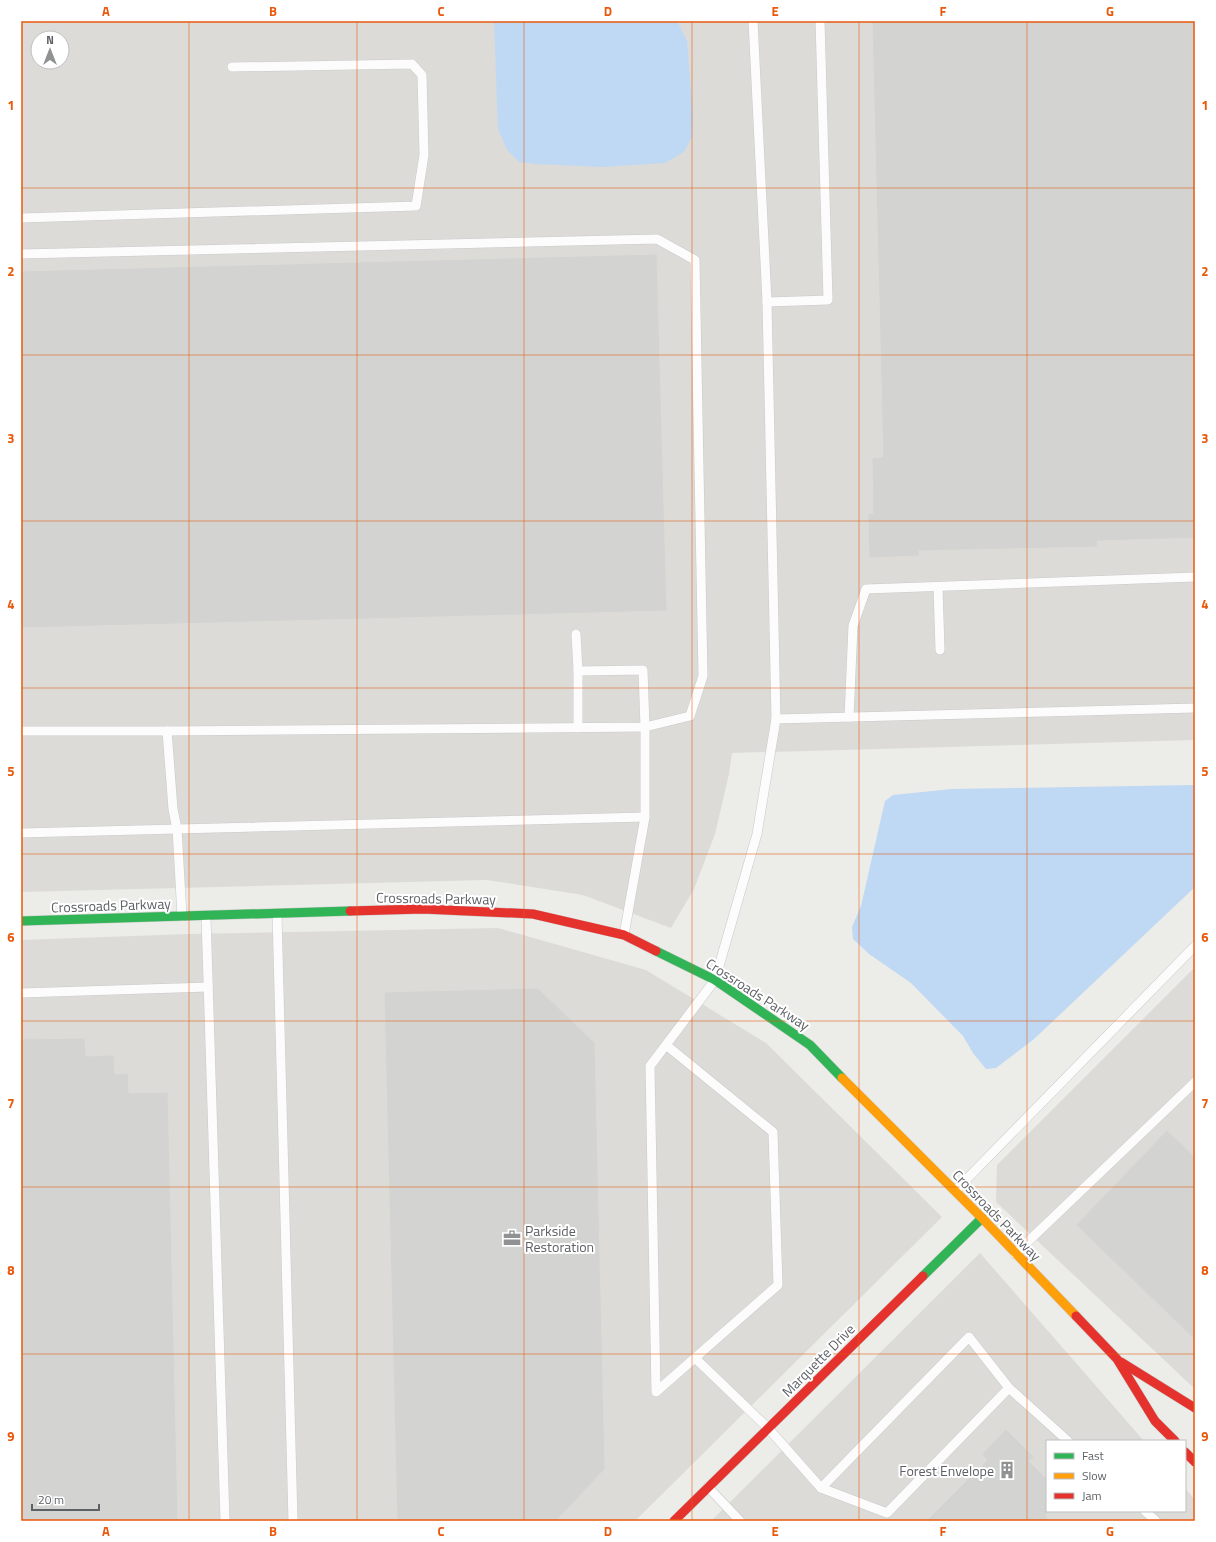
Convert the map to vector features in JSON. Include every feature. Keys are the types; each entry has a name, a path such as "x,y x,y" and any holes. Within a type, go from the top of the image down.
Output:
{"street":[{"name":"Crossroads Parkway","path":"21,921 423,909 533,914 624,935 715,980 810,1045 982,1218 1117,1359 1155,1421 1174,1440"},
{"name":"Marquette Drive","path":"674,1521 982,1218"},
{"name":"Crossroads Parkway","path":"1117,1359 1195,1408"},
{"path":"1186,1453 1195,1462"}],"lane":[{"path":"666,1045 773,1132 778,1285 656,1392 650,1066 715,980 757,834 776,720 767,302 754,21"},
{"path":"767,302 828,300 820,21"},
{"path":"21,218 416,206 424,155 422,75 412,64 232,67"},
{"path":"21,254 657,240 695,260 703,676 690,716 645,727 21,731"},
{"path":"849,716 853,626 866,589 1195,577"},
{"path":"938,587 940,650"},
{"path":"576,634 578,671 578,728"},
{"path":"578,671 643,670 645,727 645,817 624,935"},
{"path":"776,720 849,716 1195,708"},
{"path":"167,731 173,809 177,828 182,916"},
{"path":"21,833 645,817"},
{"path":"277,914 293,1521"},
{"path":"206,916 225,1521"},
{"path":"955,1191 1195,946"},
{"path":"21,993 208,987"},
{"path":"1015,1254 1195,1082"},
{"path":"821,1488 969,1338 1009,1388 1067,1440"},
{"path":"695,1358 768,1428 821,1488 886,1513 1009,1388"},
{"path":"708,1487 740,1521"},
{"path":"1146,1512 1156,1521"}],"shaded area":[{"path":"21,21 1195,21 1195,740 732,753 729,774 715,834 694,889 671,928 583,895 487,880 21,892"},
{"path":"498,928 646,970 766,1043 942,1217 635,1521 21,1521 21,940 189,934"},
{"path":"1195,967 1195,1389 996,1202 997,1165"},
{"path":"980,1253 1143,1440 1046,1440 1046,1512 1186,1512 1186,1489 1195,1500 1195,1521 711,1521"}],"water":[{"path":"494,21 677,21 687,41 693,116 692,137 684,152 665,163 602,167 519,162 507,150 498,129"},
{"path":"1195,785 1195,887 1034,1039 996,1068 986,1069 973,1053 963,1036 911,983 869,954 853,939 852,927 861,906 885,801 893,795 952,789"}],"building":[{"path":"872,21 1195,21 1195,538 1097,541 1098,547 919,551 919,556 869,558 868,514 873,513 872,458 883,457"},
{"path":"657,254 667,611 21,628 21,271"},
{"path":"538,988 595,1043 605,1469 556,1521 397,1521 384,992"},
{"path":"85,1038 86,1056 114,1055 115,1074 128,1073 129,1093 168,1092 178,1521 21,1521 21,1039"},
{"path":"1167,1130 1195,1157 1195,1340 1076,1225"},
{"name":"Forest Envelope","path":"1006,1429 1034,1457 1029,1461 1046,1478 1047,1521 926,1521 987,1460 982,1454"}],"traffic: fast":[{"path":"21,921 350,911"},
{"path":"656,951 715,980 810,1045 842,1078"},
{"path":"923,1276 982,1218"}],"traffic: slow":[{"path":"842,1078 982,1218 1076,1316"}],"traffic: jam":[{"path":"350,911 423,909 533,914 624,935 656,951"},
{"path":"674,1521 923,1276"},
{"path":"1076,1316 1117,1359 1155,1421 1174,1440"},
{"path":"1121,1362 1195,1408"},
{"path":"1186,1453 1195,1462"}],"place":[{"name":"Parkside Restoration","path":"512,1238"},
{"name":"Forest Envelope","path":"1007,1470"}]}
